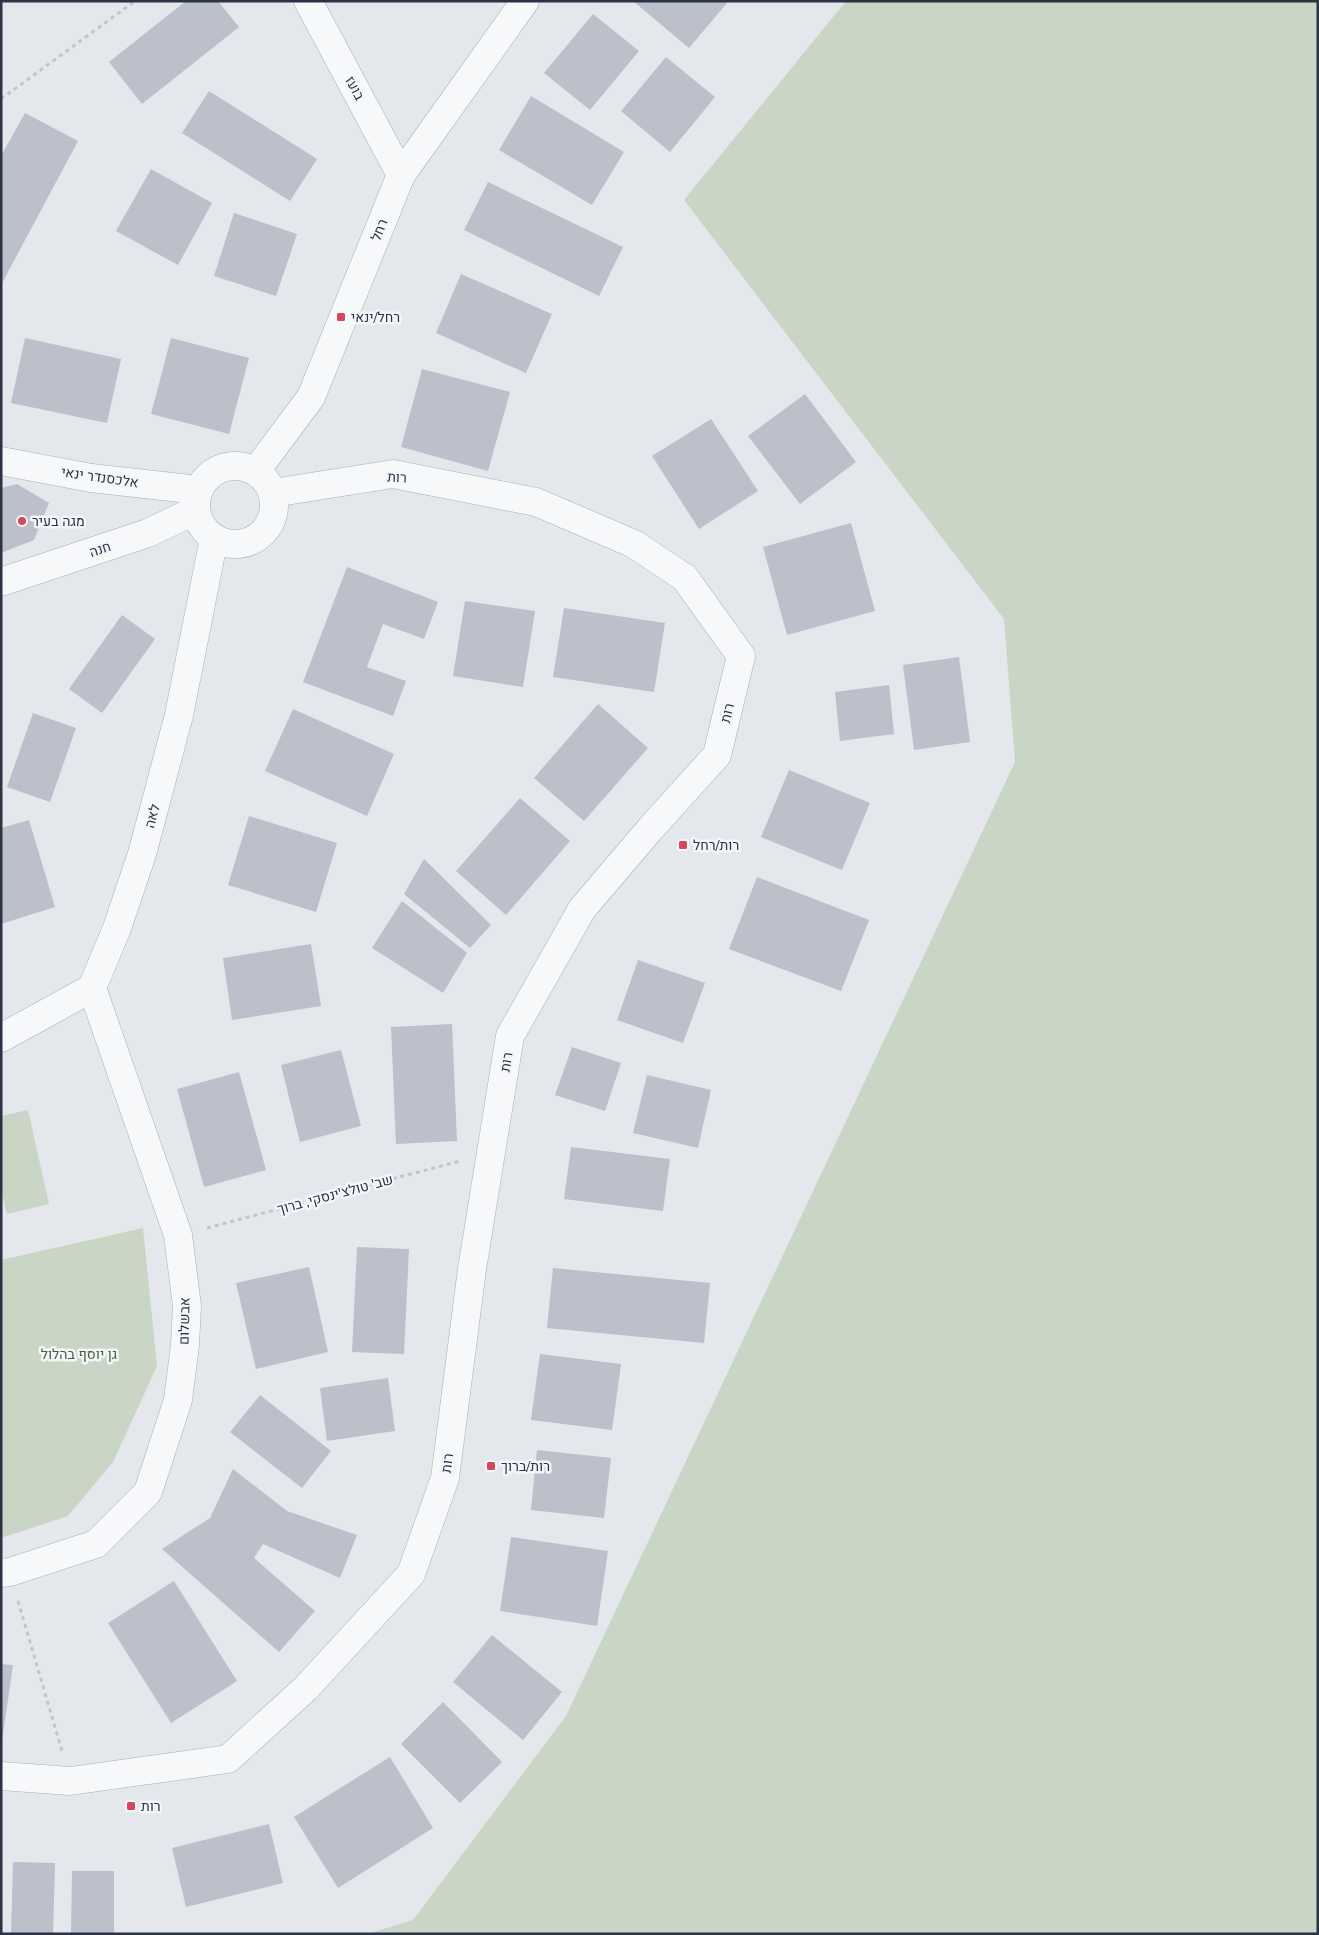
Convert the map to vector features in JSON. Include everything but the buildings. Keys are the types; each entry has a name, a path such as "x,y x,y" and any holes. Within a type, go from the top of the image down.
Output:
{"street":[{"name":"בועז","path":"308,1 402,176"},
{"name":"רחל","path":"256,471 311,397 402,176 525,1"},
{"name":"אלכסנדר ינאי","path":"1,461 197,500"},
{"path":"230,466 243,466 256,471 266,481 272,494 273,514 264,531 252,539 240,544 226,543 214,538 204,528 197,500 206,478 217,470 230,466"},
{"name":"רות","path":"1,1776 70,1781 228,1759 306,1688 411,1574 445,1478 472,1269 510,1036 582,909 651,828 717,755 741,656 685,578 634,544 536,502 393,474 272,494"},
{"name":"חנה","path":"1,582 148,533 197,500"},
{"name":"לאה","path":"92,988 117,928 142,854 179,715 214,538"},
{"path":"1,1038 92,988"},
{"name":"אבשלום","path":"5,1572 96,1544 148,1492 178,1400 185,1345 187,1306 178,1235 92,988"}],"path":[{"path":"1,99 135,1"},
{"name":"שב' טולצ'ינסקי, ברוך","path":"178,1235 492,1153"},
{"path":"5,1572 70,1781"}],"green space":[{"path":"846,1 1318,1 1318,1934 367,1934 413,1920 566,1716 1015,762 1004,619 684,200"},
{"path":"28,1110 49,1204 7,1214 1,1190 1,1116"},
{"name":"גן יוסף בהלול","path":"143,1228 157,1366 113,1462 68,1516 1,1538 1,1260"}],"place":[{"name":"רחל/ינאי","path":"341,317"},
{"name":"מגה בעיר","path":"22,521"},
{"name":"רות/רחל","path":"683,845"},
{"name":"רות/ברוך","path":"491,1466"},
{"name":"רות","path":"131,1806"}]}
